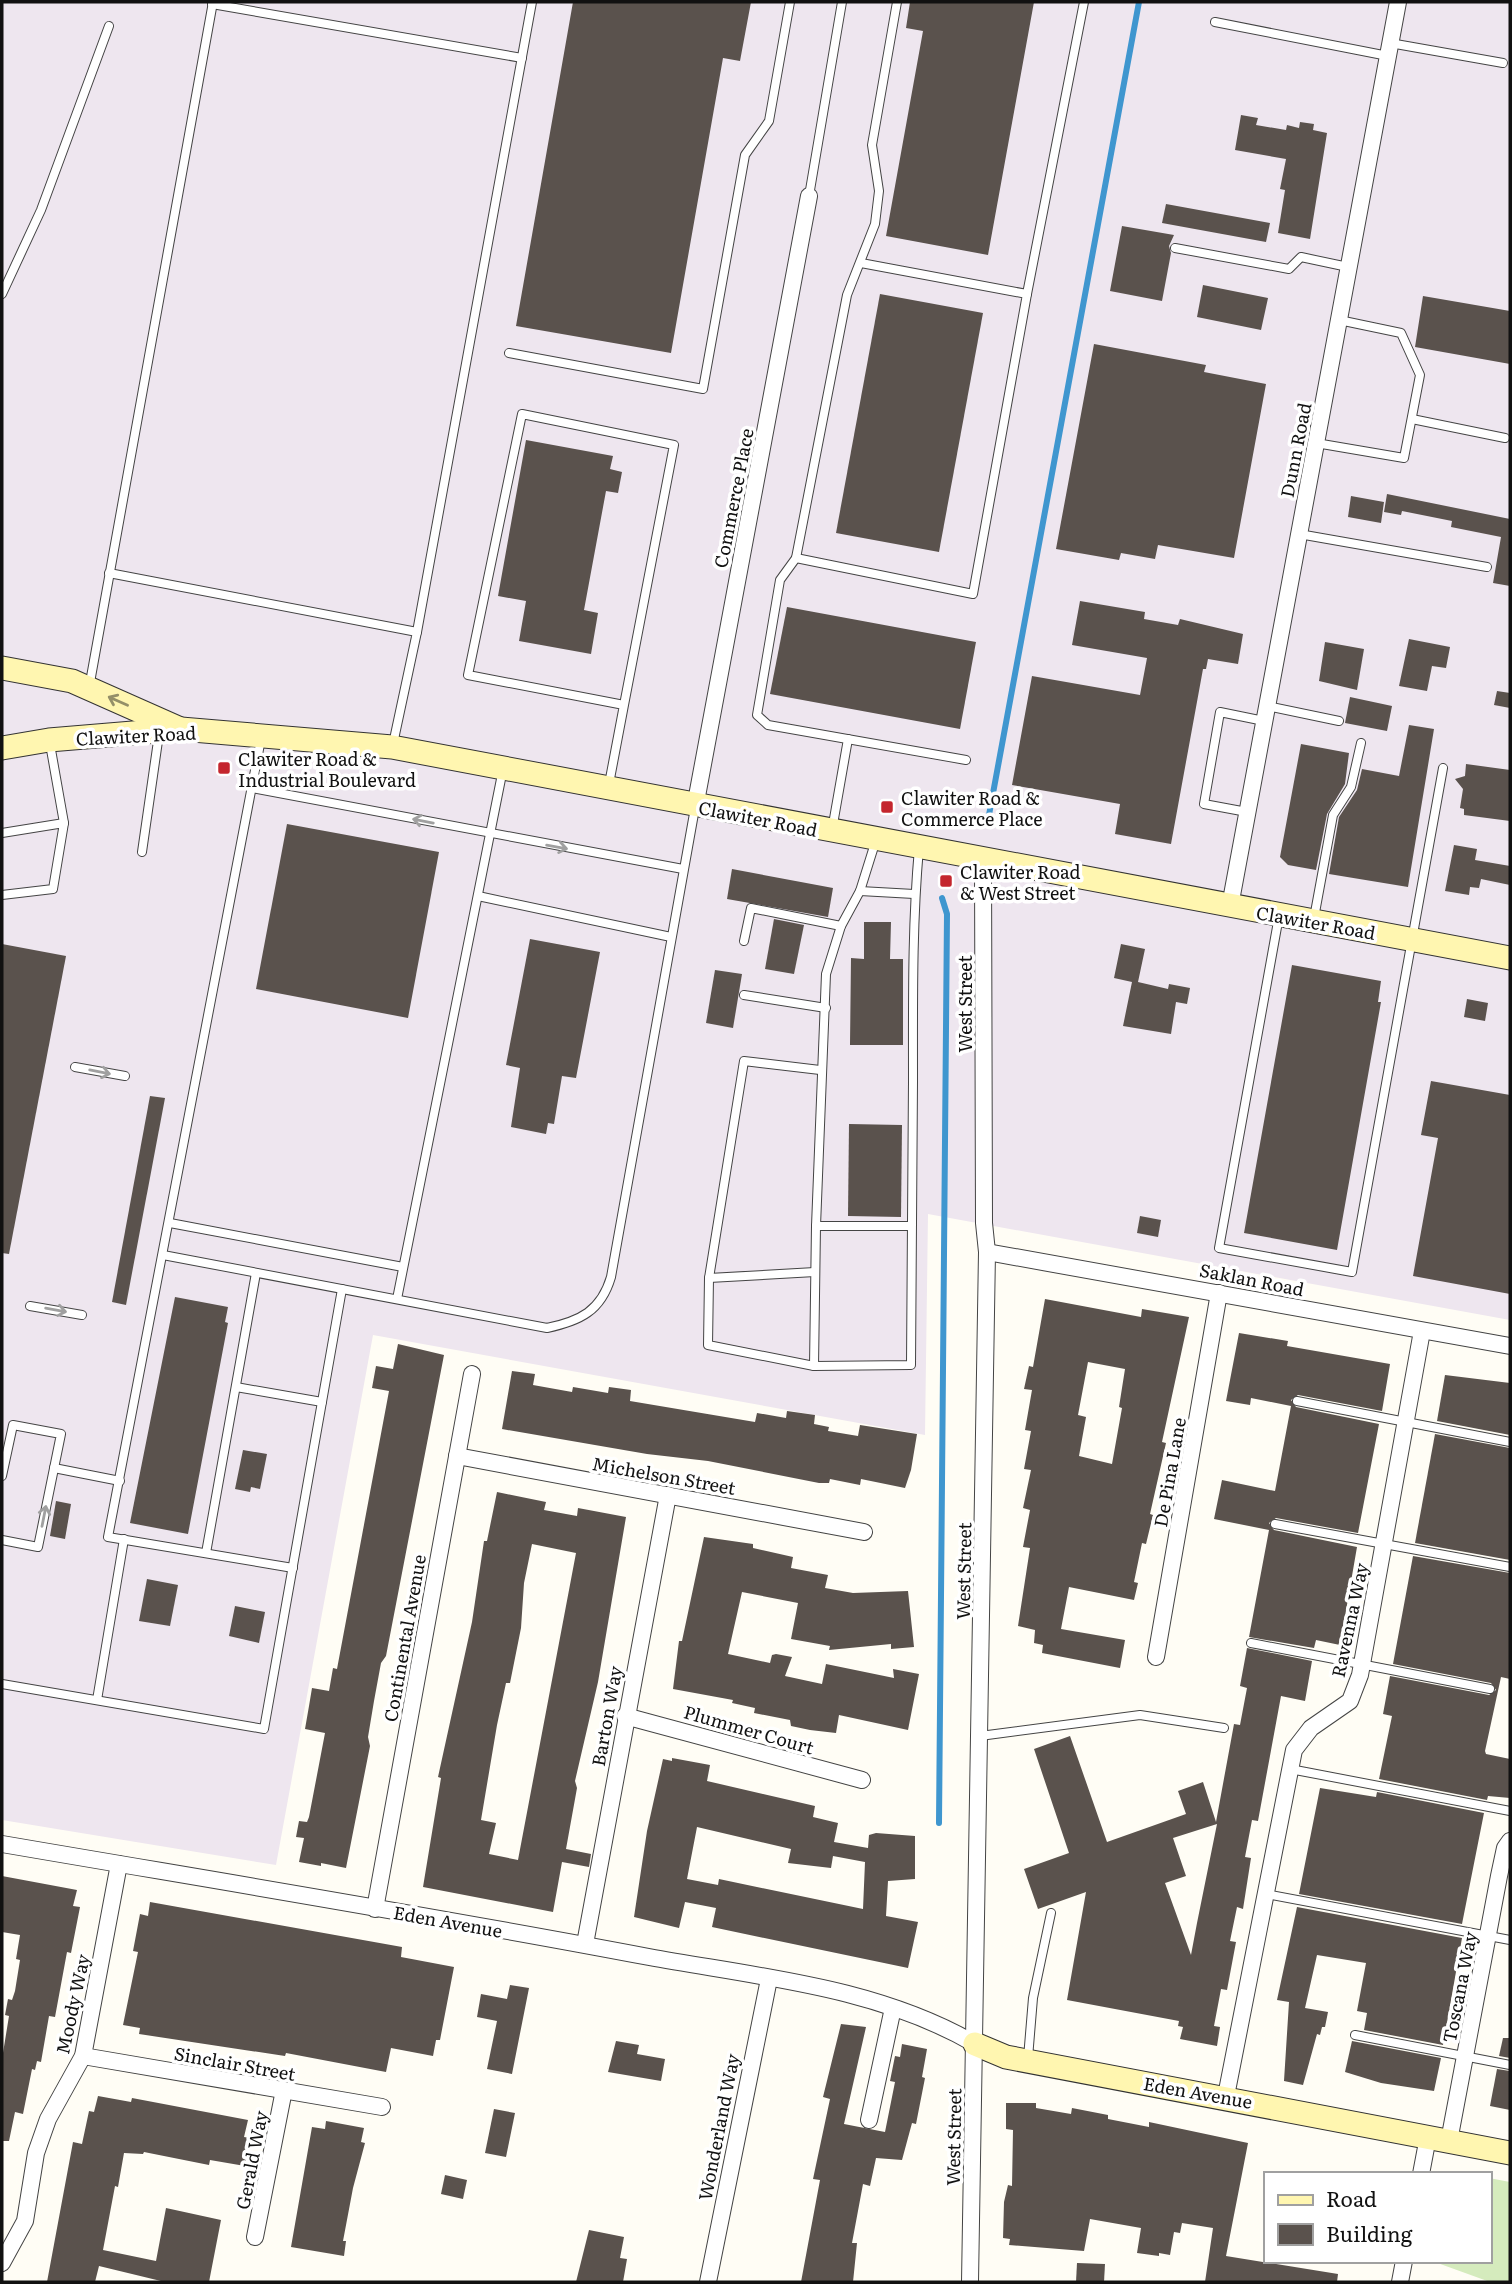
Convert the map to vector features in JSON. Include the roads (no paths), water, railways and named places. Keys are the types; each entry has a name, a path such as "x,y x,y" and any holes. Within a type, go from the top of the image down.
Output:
{"main road":[{"path":"2,668 72,681 170,729"},
{"name":"Clawiter Road","path":"2,748 49,740 170,729 392,747 695,807 1510,958"},
{"name":"Eden Avenue","path":"975,2044 1006,2057 1226,2096 1510,2153"}],"street":[{"name":"Dunn Road","path":"1230,906 1398,2"},
{"name":"Commerce Place","path":"695,807 809,196"},
{"name":"West Street","path":"970,2282 987,1252 984,1223 983,860"},
{"name":"Saklan Road","path":"987,1252 1510,1346"},
{"name":"De Pina Lane","path":"1156,1657 1219,1293"},
{"name":"Ravenna Way","path":"1226,2096 1294,1750 1311,1728 1350,1701 1362,1665 1423,1331"},
{"name":"Continental Avenue","path":"375,1909 472,1374"},
{"name":"Michelson Street","path":"457,1456 864,1532"},
{"name":"Barton Way","path":"585,1944 625,1716 668,1495"},
{"name":"Plummer Court","path":"625,1716 862,1780"},
{"name":"Toscana Way","path":"1422,2172 1438,2139 1466,2057 1505,1848 1510,1841"},
{"name":"Eden Avenue","path":"2,1844 585,1944 867,1998 944,2027 975,2044"},
{"name":"Moody Way","path":"2,2263 25,2221 36,2153 48,2119 83,2056 119,1864"},
{"name":"Wonderland Way","path":"708,2282 768,1979"},
{"path":"869,2120 893,2008"},
{"name":"Sinclair Street","path":"83,2056 382,2107"},
{"name":"Gerald Way","path":"256,2237 284,2090"},
{"path":"1400,2282 1404,2263"}],"lane":[{"path":"392,747 417,632 531,2"},
{"path":"509,353 703,389 745,155 769,121 790,2"},
{"path":"809,196 842,2"},
{"path":"897,2 872,145 879,191 876,224 847,295 796,558 780,580 757,715 768,725 966,760"},
{"path":"796,558 973,594 1027,294 1084,2"},
{"path":"89,688 212,3 522,58"},
{"path":"1215,22 1389,49 1503,63"},
{"path":"2,294 41,210 109,26"},
{"path":"1175,248 1289,270 1301,257 1348,267"},
{"path":"861,263 1027,294"},
{"path":"1316,443 1404,458 1412,419 1420,375 1401,333 1339,320"},
{"path":"608,789 674,445 522,414 468,675 624,705"},
{"path":"1412,419 1505,438"},
{"path":"1299,534 1487,567"},
{"path":"109,573 417,632"},
{"path":"1247,812 1204,804 1220,712 1339,721"},
{"path":"142,852 170,729"},
{"path":"262,736 108,1537 293,1568"},
{"path":"832,832 848,739"},
{"path":"2,895 53,889 64,823 49,740"},
{"path":"1314,922 1333,815 1351,787 1361,743"},
{"path":"1279,915 1219,1248 1352,1272 1443,768"},
{"path":"397,1299 503,769"},
{"path":"252,788 489,835 683,869"},
{"path":"163,1255 547,1328 569,1324 591,1314 601,1301 611,1277 695,807"},
{"path":"2,833 64,823"},
{"path":"814,1366 820,1070 826,1008 826,974 841,926 860,891 876,840"},
{"path":"820,1070 744,1061 709,1278 708,1345 814,1366 911,1365 914,894 919,848"},
{"path":"860,891 914,894"},
{"path":"478,896 671,937"},
{"path":"744,941 751,908 841,926"},
{"path":"744,995 826,1008"},
{"path":"75,1067 125,1076"},
{"path":"170,1223 403,1267"},
{"path":"816,1226 912,1227"},
{"path":"709,1278 815,1272"},
{"path":"206,1553 256,1273"},
{"path":"2,1684 264,1728 342,1289"},
{"path":"30,1306 82,1315"},
{"path":"236,1387 322,1402"},
{"path":"1297,1401 1510,1442"},
{"path":"2,1476 13,1424 61,1434 38,1547 2,1540"},
{"path":"54,1468 120,1481"},
{"path":"1275,1524 1510,1567"},
{"path":"97,1700 124,1539"},
{"path":"1251,1643 1490,1689"},
{"path":"980,1736 1140,1714 1224,1728"},
{"path":"1289,1769 1510,1811"},
{"path":"1266,1894 1510,1940"},
{"path":"1027,2061 1033,1998 1051,1913"},
{"path":"1355,2035 1510,2065"}],"waterway":[{"path":"989,815 1139,2"},
{"path":"939,1823 947,914 942,898"}],"place":[{"name":"Clawiter Road & Industrial Boulevard","path":"224,768"},
{"name":"Clawiter Road & Commerce Place","path":"887,807"},
{"name":"Clawiter Road & West Street","path":"946,881"}]}
